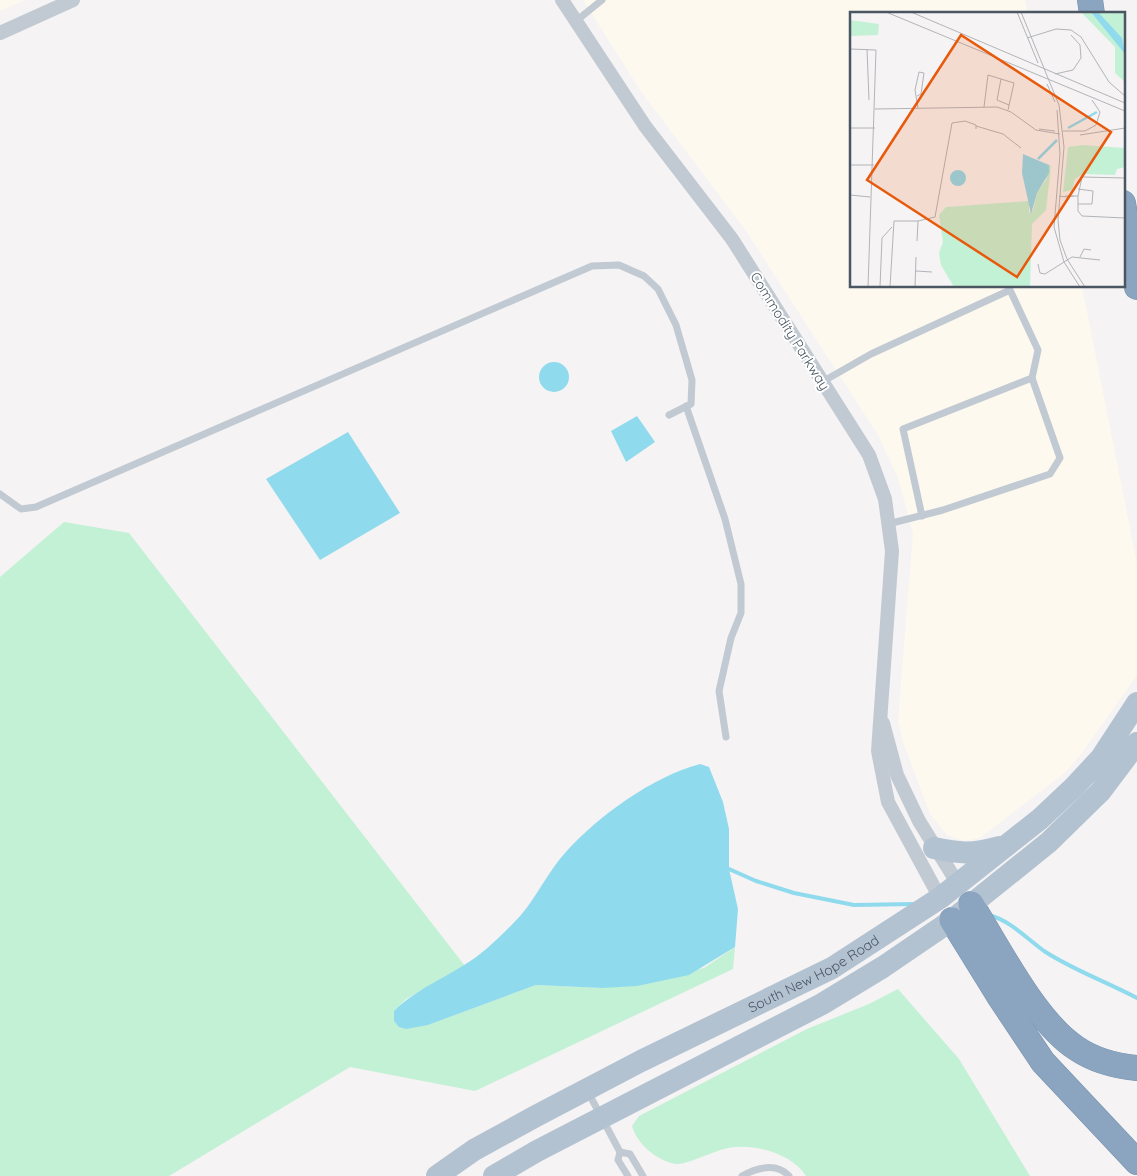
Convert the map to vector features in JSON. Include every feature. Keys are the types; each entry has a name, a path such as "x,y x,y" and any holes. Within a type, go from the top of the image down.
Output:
{"highway":[{"path":"1124,209 1137,287"},
{"path":"965,894 1027,994 1052,1027 1075,1048 1099,1061 1137,1068"},
{"path":"952,920 1043,1062 1137,1162"}],"main road":[{"name":"South New Hope Road","path":"494,1176 822,1004 883,967 952,920 965,894 1005,845 1060,800 1101,758 1137,703"},
{"name":"South New Hope Road","path":"437,1176 474,1150 586,1090 832,968 940,898 965,894 1049,842 1094,798 1137,743"},
{"path":"934,848 972,854 1005,845"},
{"path":"940,898 952,920"}],"street":[{"path":"0,33 73,0"},
{"name":"Commodity Parkway","path":"562,0 646,126 732,239 869,455 885,499 892,550 879,707 878,751 888,802 940,898"},
{"name":"Commodity Parkway","path":"879,707 896,775 934,848 965,894"}],"lane":[{"path":"576,21 602,0"},
{"path":"0,494 21,509 36,507 592,266 618,265 644,276 658,289 676,325 692,380 691,404 669,415"},
{"path":"822,382 871,354 1010,290 1038,350 1032,378 1060,458 1050,474 922,516 888,524"},
{"path":"922,516 903,429 1032,378"},
{"path":"686,406 725,519 741,584 741,613 731,638 719,691 726,737"},
{"path":"586,1090 620,1152 618,1160 628,1176"},
{"path":"620,1152 630,1154 644,1176"},
{"path":"742,1176 752,1170 764,1168 774,1168 789,1176"}],"shaded area":[{"path":"0,0 25,0 0,11"},
{"path":"583,0 1025,0 1028,12 850,12 850,288 1082,288 1137,564 1137,675 1082,753 1066,772 980,838 964,841 947,835 930,814 903,742 898,720 913,533 898,478 878,435 744,228 642,93"}],"green space":[{"path":"64,522 129,533 465,966 406,999 394,1011 428,1025 536,985 602,988 704,968 735,947 733,969 475,1091 350,1067 169,1176 0,1176 0,577"},
{"path":"898,989 959,1059 1030,1176 806,1176 791,1161 780,1155 757,1148 746,1147 724,1149 676,1164 655,1155 638,1139 632,1126 639,1116 807,1029 869,1004"}],"water":[{"path":"554,362 565,366 569,377 565,388 554,392 543,388 539,377 543,366"},
{"path":"637,416 655,442 626,462 611,431"},
{"path":"348,432 400,513 320,560 266,479"},
{"path":"700,764 709,767 723,802 729,829 729,869 738,909 735,947 689,975 637,986 602,988 536,985 428,1025 406,1029 399,1027 394,1021 394,1011 415,994 463,966 499,938 527,908 565,853 593,825 645,788 663,778"}],"waterway":[{"path":"729,869 756,881 794,893 854,905 914,904"},
{"path":"989,915 1004,921 1055,958 1137,998"}]}
